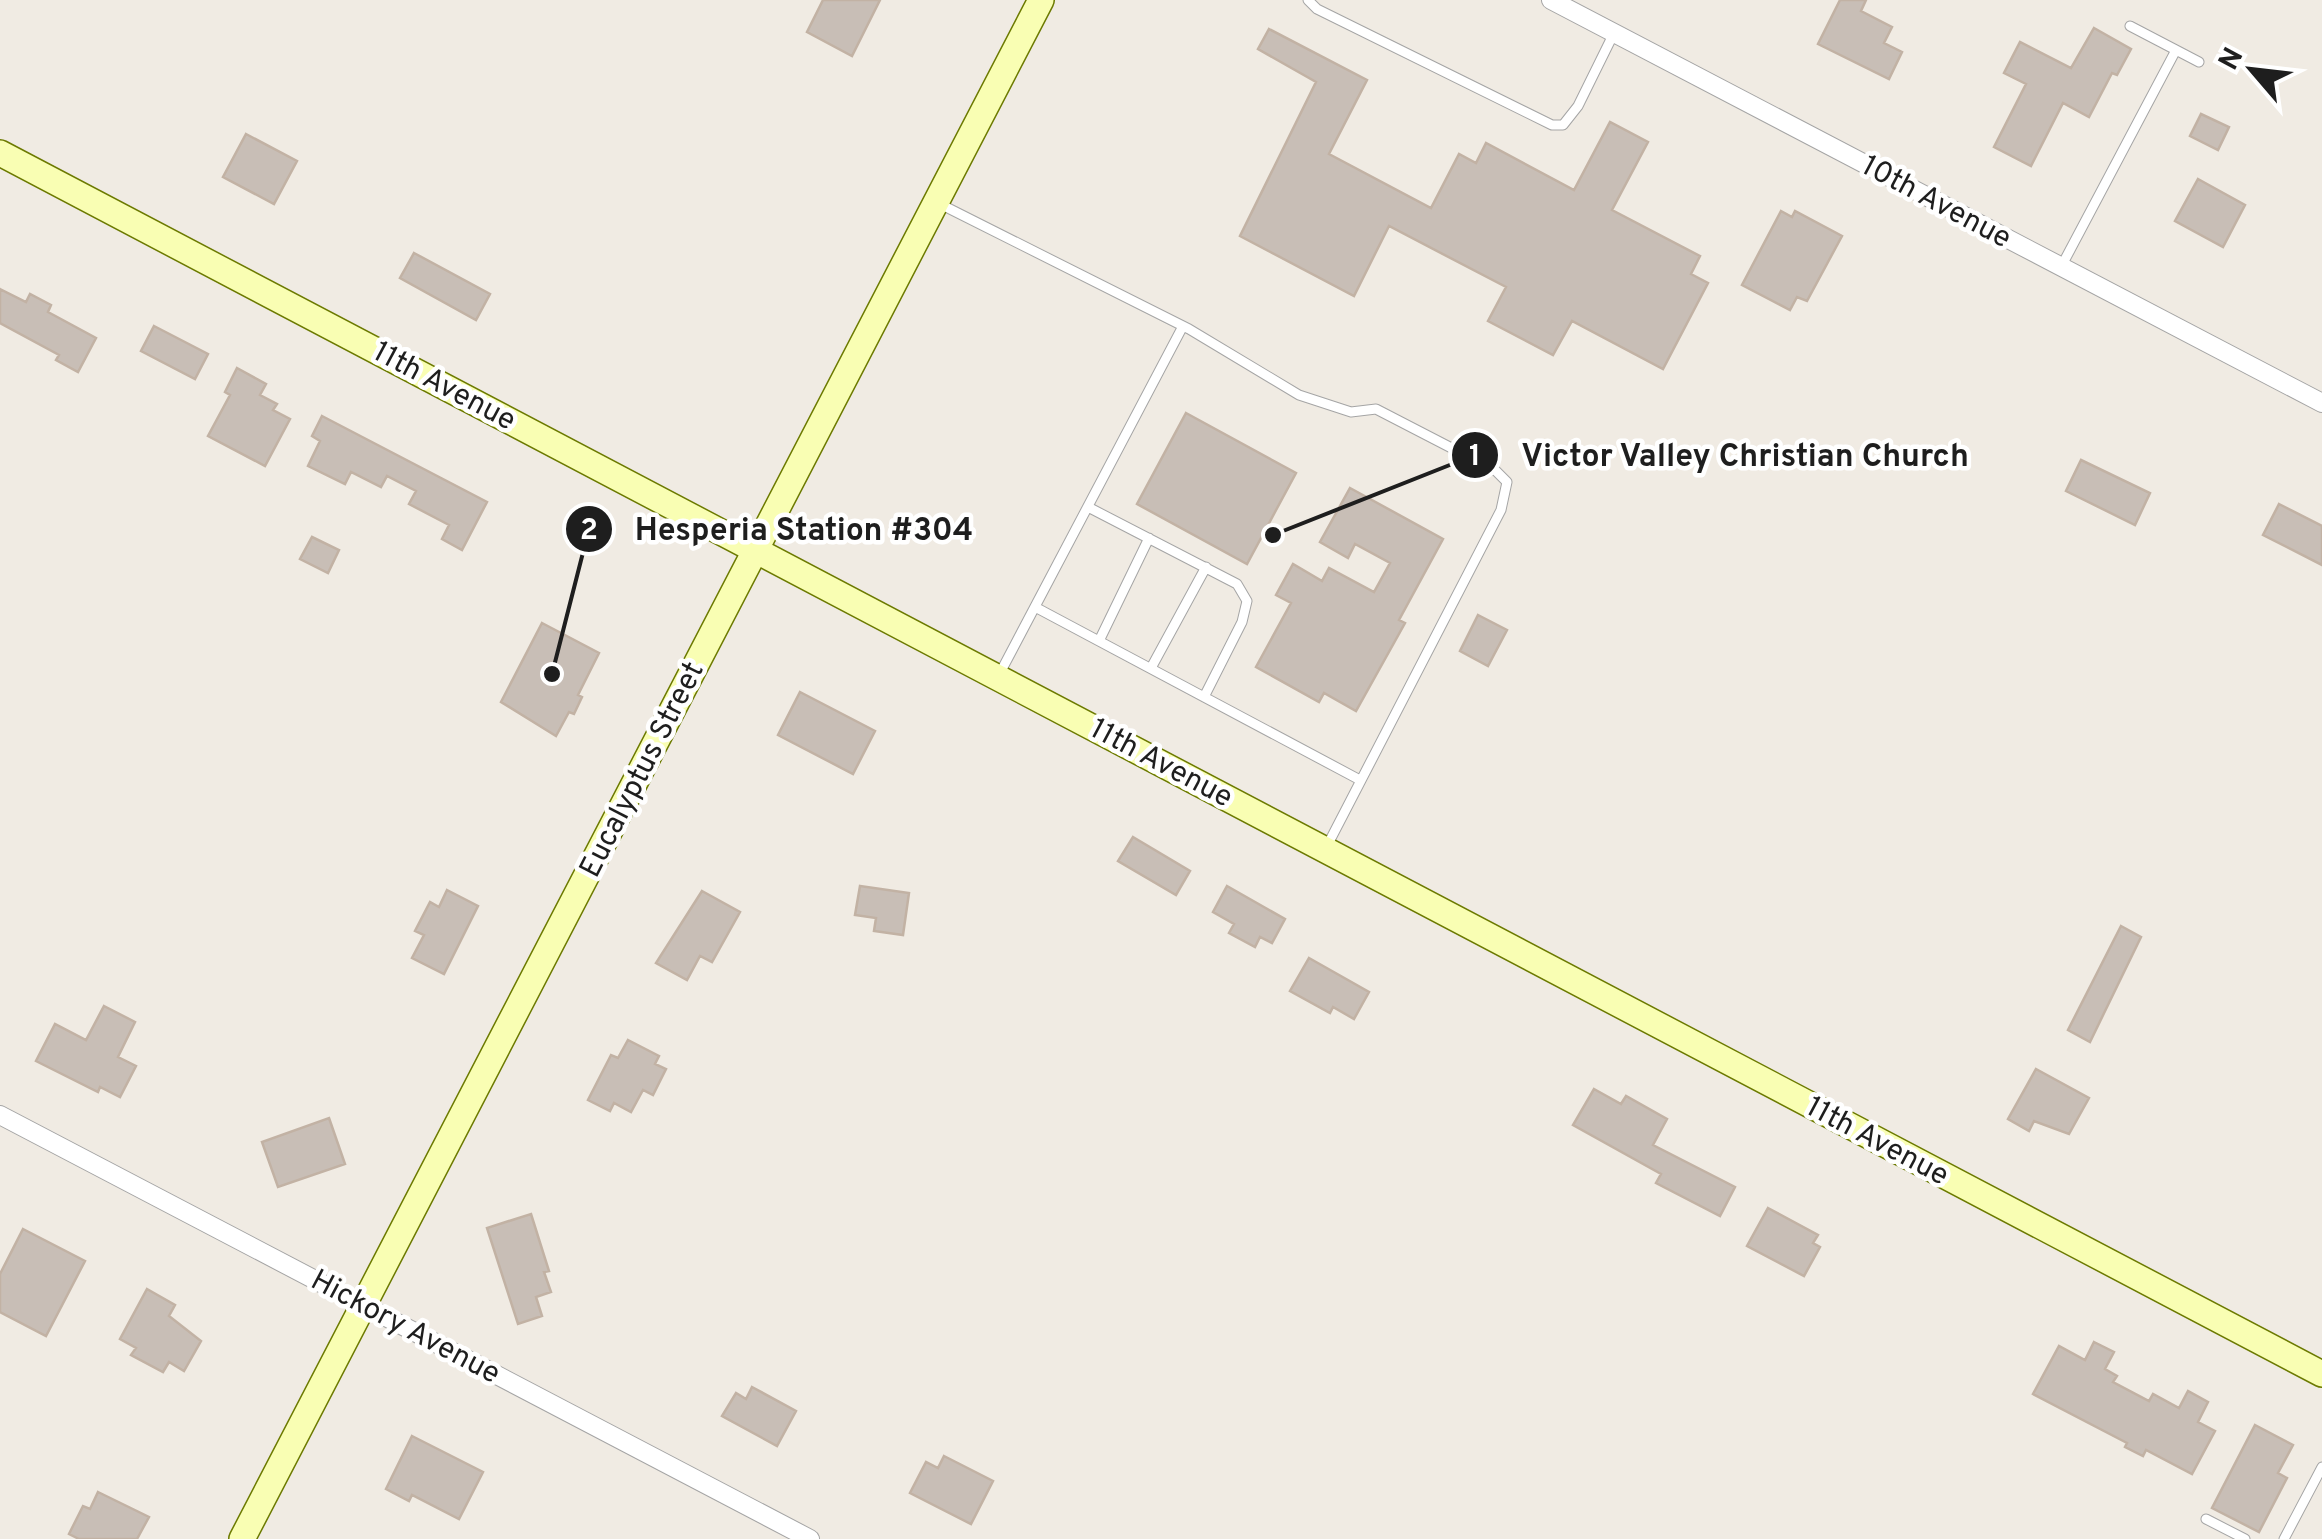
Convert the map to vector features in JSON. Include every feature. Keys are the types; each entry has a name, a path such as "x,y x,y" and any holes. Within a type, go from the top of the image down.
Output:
{"main road":[{"name":"Eucalyptus Street","path":"242,1539 1041,0"},
{"name":"11th Avenue","path":"0,154 2322,1374"}],"street":[{"name":"10th Avenue","path":"1551,0 2322,403"},
{"name":"Hickory Avenue","path":"0,1115 810,1539"}],"lane":[{"path":"1308,0 1334,18 1552,125 1563,125 1578,106 1614,33"},
{"path":"2130,26 2199,62"},
{"path":"2061,266 2176,50"},
{"path":"936,202 1183,326 1300,395 1352,412 1376,409 1496,471 1508,482 1502,510 1326,848"},
{"path":"999,676 1183,326"},
{"path":"1088,507 1237,584 1247,601 1242,622 1204,696"},
{"path":"1099,641 1149,538"},
{"path":"1151,668 1206,567"},
{"path":"1035,607 1360,780"},
{"path":"2284,1539 2322,1466"},
{"path":"2206,1519 2245,1539"}],"building":[{"path":"823,0 880,0 852,56 807,32"},
{"path":"1840,0 1866,0 1861,11 1892,27 1884,43 1902,52 1889,79 1818,44"},
{"path":"2094,28 2131,49 2117,75 2112,73 2089,117 2063,103 2031,166 1994,147 2026,84 2004,73 2020,42 2071,68"},
{"path":"1269,29 1367,80 1329,154 1431,208 1459,154 1476,163 1486,143 1574,190 1610,122 1648,142 1612,210 1700,256 1691,274 1708,283 1663,369 1572,321 1553,355 1488,321 1506,287 1389,226 1354,296 1240,236 1316,82 1258,49"},
{"path":"2201,114 2229,127 2218,150 2190,136"},
{"path":"246,134 297,161 274,204 223,177"},
{"path":"2198,179 2245,205 2223,247 2175,221"},
{"path":"1781,211 1792,217 1795,211 1842,236 1807,301 1797,297 1790,310 1742,285"},
{"path":"414,253 490,294 476,320 400,278"},
{"path":"0,289 26,302 30,294 51,305 48,312 96,338 78,372 56,360 59,355 0,323"},
{"path":"154,326 208,354 195,379 141,351"},
{"path":"237,368 266,384 260,395 277,404 273,410 290,419 265,466 208,436 230,395 225,392"},
{"path":"1186,413 1296,473 1247,564 1137,504"},
{"path":"322,416 487,502 462,550 442,539 449,525 409,504 416,491 387,476 381,487 351,472 345,484 308,466 320,441 312,436"},
{"path":"2081,460 2150,493 2135,525 2066,491"},
{"path":"1350,488 1443,539 1399,620 1405,623 1356,711 1324,693 1319,702 1256,667 1291,603 1276,595 1293,564 1322,581 1329,568 1374,592 1390,563 1355,544 1348,558 1320,542"},
{"path":"2279,504 2322,526 2322,565 2263,535"},
{"path":"312,537 339,550 328,573 300,559"},
{"path":"1478,615 1507,630 1488,666 1460,651"},
{"path":"542,623 599,653 578,695 582,697 574,714 569,712 556,736 501,702"},
{"path":"800,692 875,731 853,774 778,735"},
{"path":"1133,837 1190,871 1176,895 1118,861"},
{"path":"860,886 909,893 903,935 874,931 876,918 855,915"},
{"path":"1227,886 1285,919 1272,943 1260,937 1255,947 1229,933 1234,924 1213,912"},
{"path":"447,890 478,906 444,974 412,958 424,935 415,931 430,902 439,907"},
{"path":"702,891 740,912 712,962 700,956 687,980 656,963"},
{"path":"2121,926 2141,937 2090,1042 2068,1030"},
{"path":"1309,958 1369,992 1354,1019 1333,1007 1330,1013 1290,991"},
{"path":"104,1006 135,1022 118,1057 136,1066 120,1097 100,1087 98,1092 36,1061 55,1024 86,1040"},
{"path":"628,1040 659,1056 655,1064 666,1069 653,1095 643,1090 631,1112 614,1103 610,1111 588,1100 611,1055 618,1058"},
{"path":"2036,1069 2089,1098 2069,1134 2034,1121 2029,1131 2008,1119"},
{"path":"1594,1089 1621,1104 1626,1096 1667,1119 1653,1145 1735,1187 1720,1216 1656,1183 1661,1174 1573,1125"},
{"path":"329,1118 345,1164 278,1187 262,1142"},
{"path":"1768,1208 1818,1235 1813,1243 1820,1247 1804,1276 1747,1246"},
{"path":"531,1214 549,1271 544,1272 551,1292 536,1297 542,1316 518,1324 487,1228"},
{"path":"23,1229 85,1261 46,1336 0,1312 0,1274"},
{"path":"147,1289 175,1305 169,1316 201,1341 184,1371 169,1362 163,1372 131,1355 136,1348 120,1339"},
{"path":"2094,1342 2114,1352 2105,1369 2117,1376 2113,1382 2149,1401 2153,1394 2179,1408 2188,1391 2208,1402 2198,1422 2215,1431 2192,1474 2146,1450 2143,1456 2125,1447 2127,1443 2033,1394 2059,1346 2085,1360"},
{"path":"752,1387 796,1411 777,1446 722,1416 736,1393 746,1399"},
{"path":"2255,1425 2293,1445 2278,1473 2287,1478 2259,1532 2212,1508"},
{"path":"412,1436 483,1472 459,1519 412,1495 409,1501 386,1489"},
{"path":"944,1456 993,1481 971,1524 910,1493 926,1462 938,1468"},
{"path":"98,1492 149,1517 137,1539 79,1539 69,1534 83,1506 90,1509"}],"place":[{"name":"Victor Valley Christian Church","path":"1273,535"},
{"name":"Hesperia Station #304","path":"552,674"}]}
